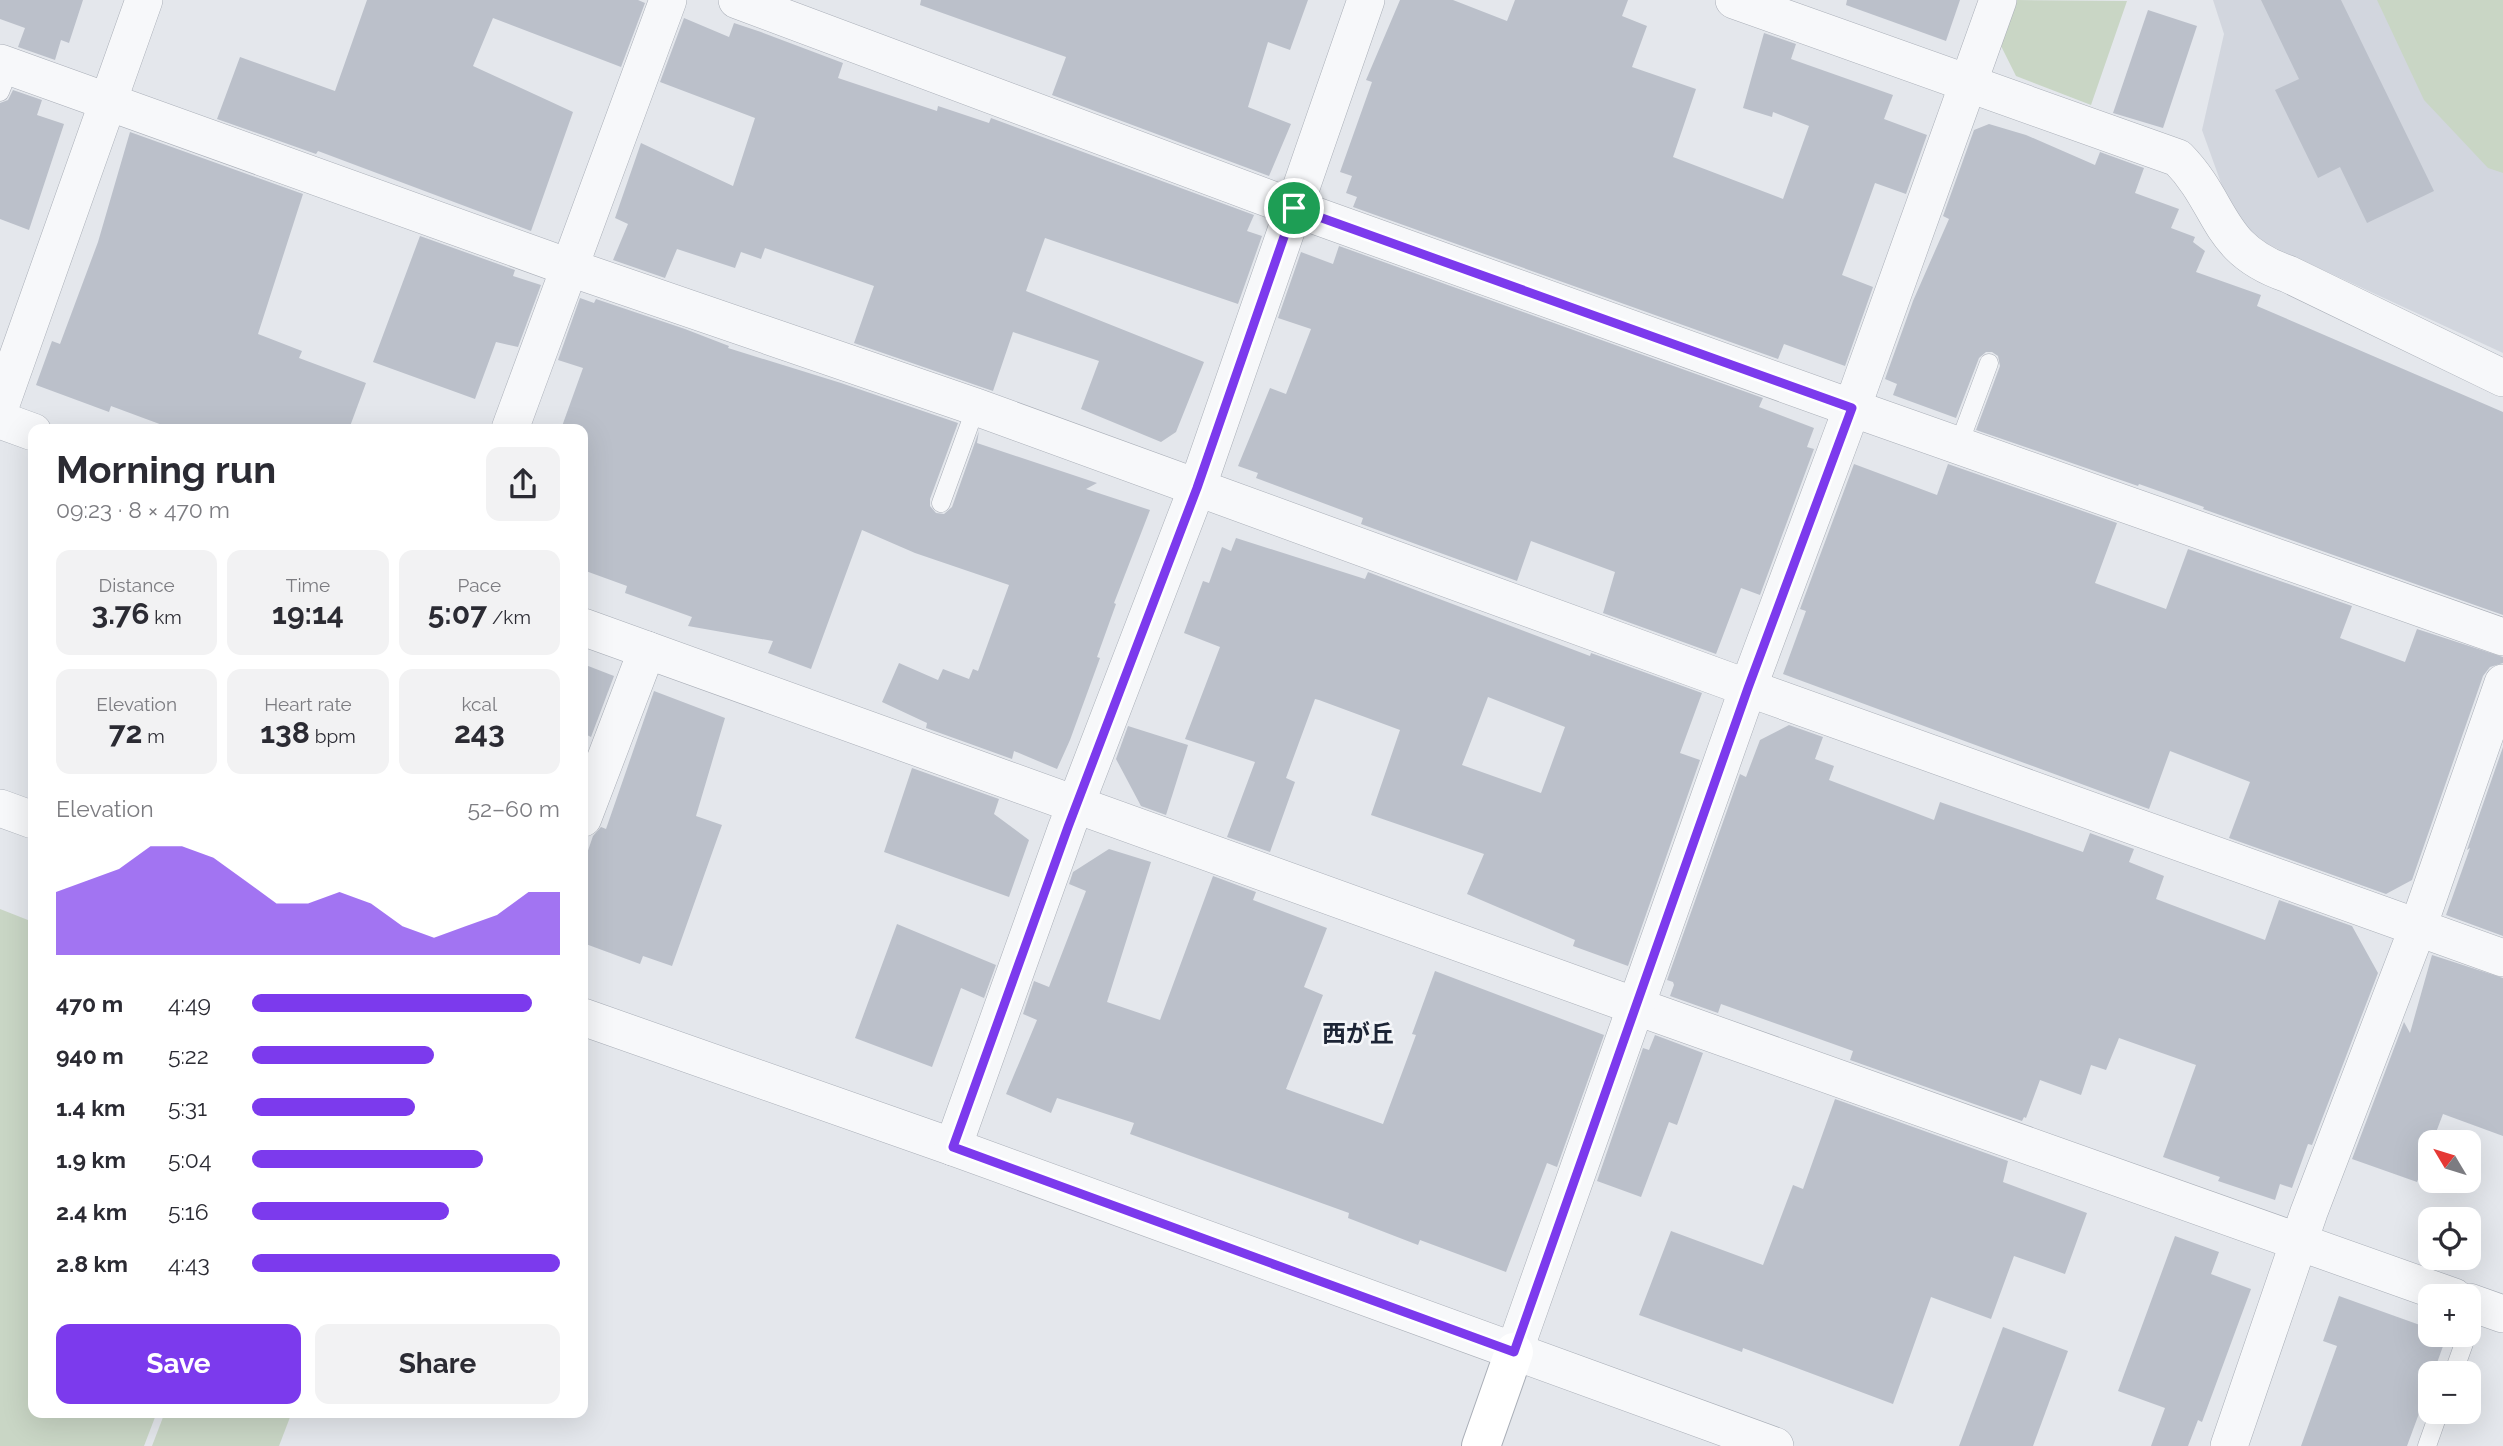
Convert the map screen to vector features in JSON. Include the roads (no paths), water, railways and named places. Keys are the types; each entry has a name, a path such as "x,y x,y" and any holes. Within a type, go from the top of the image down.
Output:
{"street":[{"path":"0,407 144,0"},
{"path":"512,424 668,0"},
{"path":"737,0 1294,208 2503,637"},
{"path":"953,1147 1076,805 1197,488 1366,0"},
{"path":"1734,0 2178,158 2191,172 2228,235 2241,249 2265,266 2288,274 2503,378"},
{"path":"1481,1446 1748,688 1852,408 1998,0"},
{"path":"3,74 110,102 568,267 976,407 1748,688 2503,958"},
{"path":"0,420 28,430"},
{"path":"588,629 1635,1006 2299,1241 2418,1291"},
{"path":"588,805 647,650"},
{"path":"2229,1446 2299,1241 2418,927 2503,683"},
{"path":"0,808 28,818"},
{"path":"588,1019 953,1147 1775,1446"}],"lane":[{"path":"1959,444 1989,363"},
{"path":"941,503 976,407"},
{"path":"2427,1446 2435,1424"}],"district":[{"name":"西が丘","path":"1358,1034"}]}
